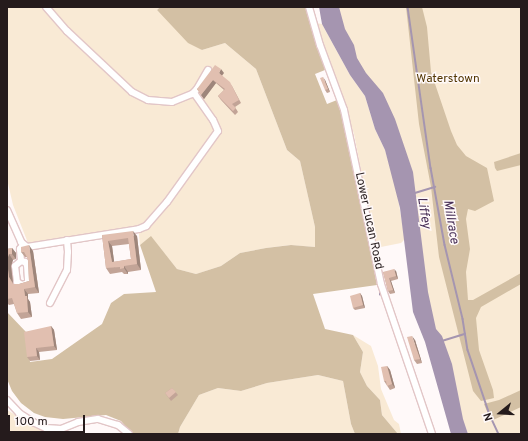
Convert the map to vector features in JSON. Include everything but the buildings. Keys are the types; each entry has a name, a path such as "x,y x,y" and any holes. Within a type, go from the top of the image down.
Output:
{"street":[{"path":"46,7 67,31 132,92 148,100 172,102 194,93 208,70"},
{"name":"Lower Lucan Road","path":"309,7 320,45 344,110 381,284 432,434"},
{"path":"23,245 34,246 139,229 151,222 216,135 218,130 213,120 194,93"},
{"path":"7,210 23,245"},
{"path":"50,303 67,270 67,240"},
{"path":"21,261 20,249 23,245"},
{"path":"7,400 19,413 46,428 60,431 78,422 98,419 118,425 129,434"}],"green space":[{"path":"7,7 160,7 157,10 202,50 225,43 256,69 287,150 300,161 315,227 315,247 290,245 240,253 221,266 196,274 177,269 151,237 140,245 138,226 28,243 13,205 7,179"},
{"name":"Waterstown","path":"331,7 521,7 521,434 468,434 435,344 407,196"},
{"path":"316,23 322,24 350,75 365,96 375,129 385,150 396,187 404,234 404,240 401,243 376,248 354,134"},
{"path":"353,335 371,346 378,366 381,389 394,420 399,424 401,434 398,434 382,415 380,400 367,386 360,372 363,352"},
{"path":"318,375 343,381 351,424 355,434 178,434 180,427 199,395 218,388 241,391 267,383"},
{"path":"7,410 36,427 56,434 13,434 7,430"}],"shaded area":[{"path":"160,7 307,7 325,70 315,74 327,104 337,100 347,135 377,285 313,294 325,329 353,335 363,352 360,372 367,386 380,400 382,415 398,434 355,434 351,424 343,381 318,375 267,383 241,391 218,388 199,395 180,427 178,434 132,434 121,421 106,415 63,419 45,417 34,413 21,403 12,391 7,379 7,312 26,332 30,362 52,359 102,324 111,303 124,294 156,292 140,245 151,236 177,269 196,274 221,266 240,253 291,245 315,247 315,227 300,161 287,150 256,69 225,43 202,50 188,43 157,10"},
{"path":"319,7 339,7 345,29 354,45 357,58 366,73 383,93 395,119 413,172 428,292 436,329 442,336 452,364 463,419 468,434 451,434 425,342 413,312 400,208 385,150 375,129 365,96 350,75 322,24"},
{"path":"406,7 422,7 427,27 431,72 451,131 457,145 466,156 487,168 494,201 475,211 468,209 466,219 470,249 466,272 468,300 473,300 521,273 521,284 481,307 476,318 479,350 493,390 494,398 481,401 473,391 439,257 431,187 419,124"},
{"path":"521,153 521,165 497,171 495,168 494,162"},
{"path":"521,390 521,407 491,421 484,404 499,400"}],"waterway":[{"name":"Millrace","path":"408,7 431,168 445,245 463,319 468,350 490,415 499,434"},
{"name":"Liffey","path":"415,193 435,187"},
{"path":"442,341 465,334"}]}
